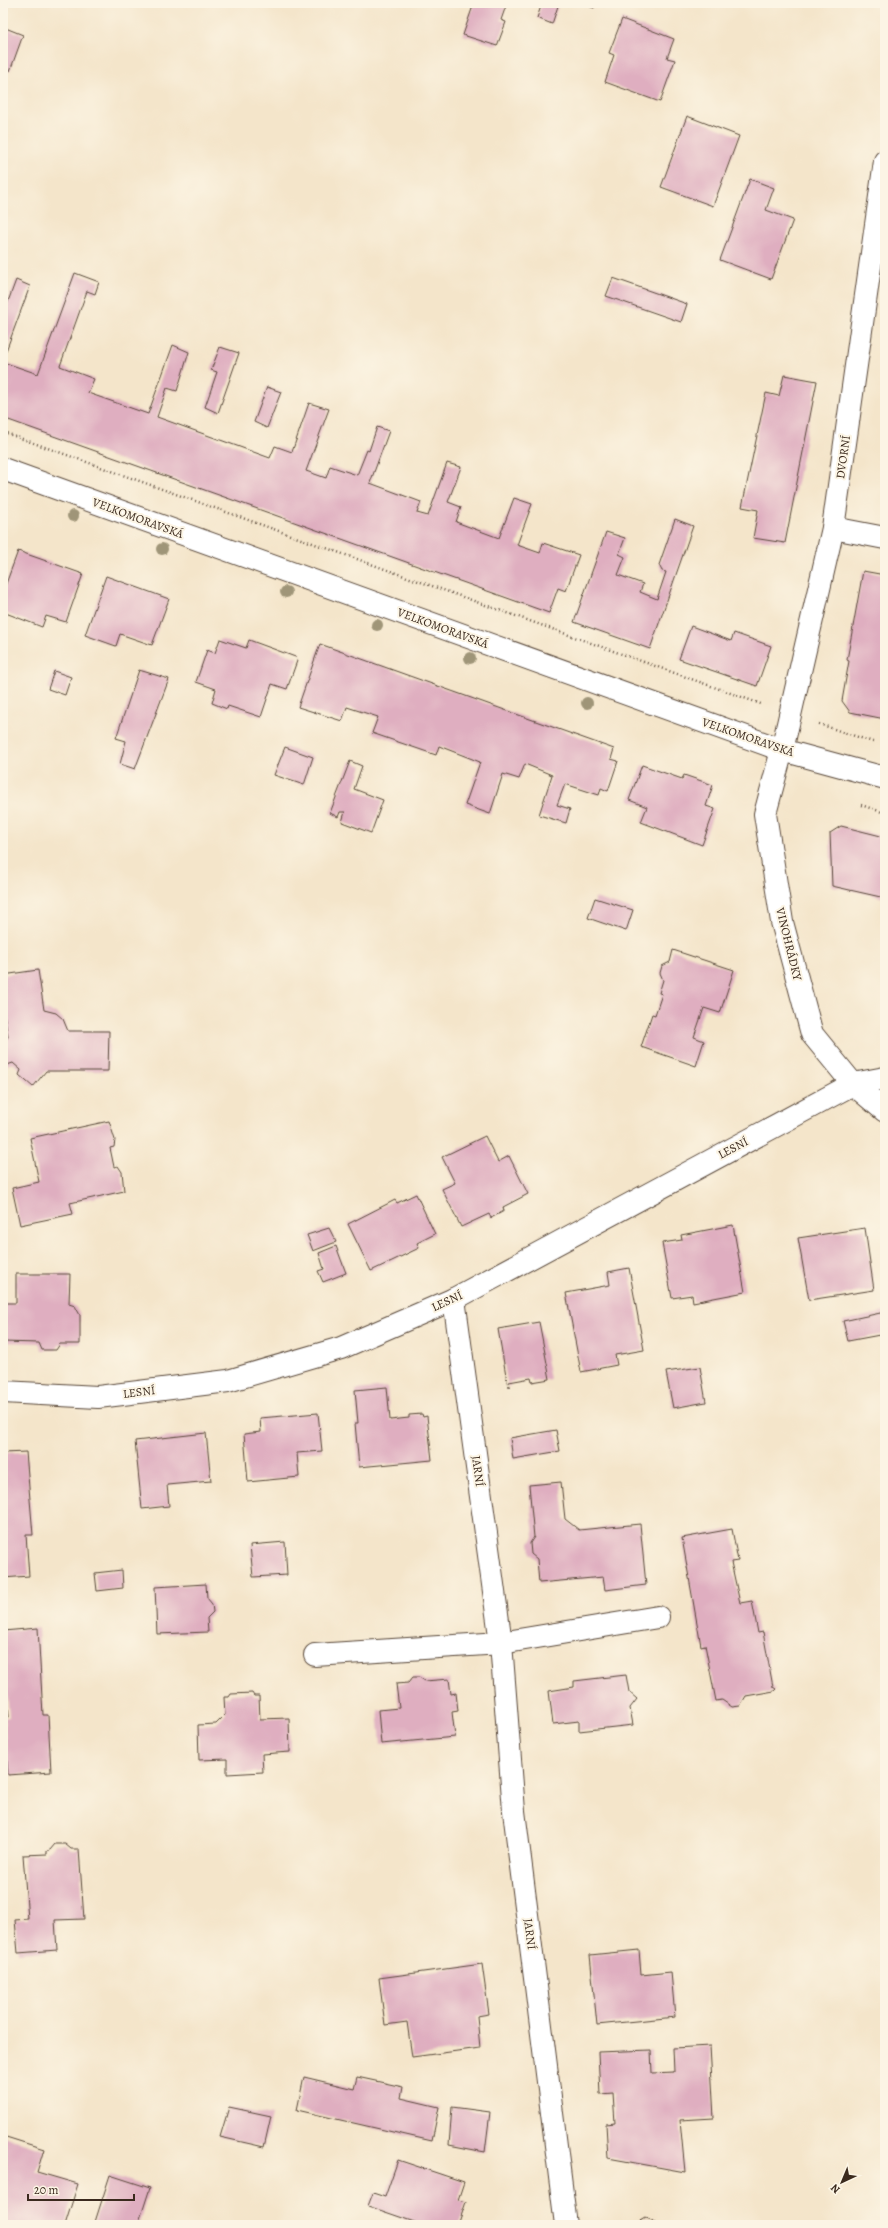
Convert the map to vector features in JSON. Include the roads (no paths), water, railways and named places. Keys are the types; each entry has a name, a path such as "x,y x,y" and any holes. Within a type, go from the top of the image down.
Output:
{"street":[{"name":"DVORNÍ","path":"782,750 833,528 885,161"},
{"name":"VELKOMORAVSKÁ","path":"3,469 782,750 885,778"},
{"path":"833,528 885,538"},
{"name":"VINOHRÁDKY","path":"782,750 765,814 782,922 812,1034 853,1084 885,1112"},
{"name":"LESNÍ","path":"3,1392 98,1397 228,1381 341,1348 454,1299 853,1084 885,1078"},
{"name":"JARNÍ","path":"454,1299 501,1643 514,1811 566,2225"},
{"path":"315,1655 501,1643 658,1617"}]}
